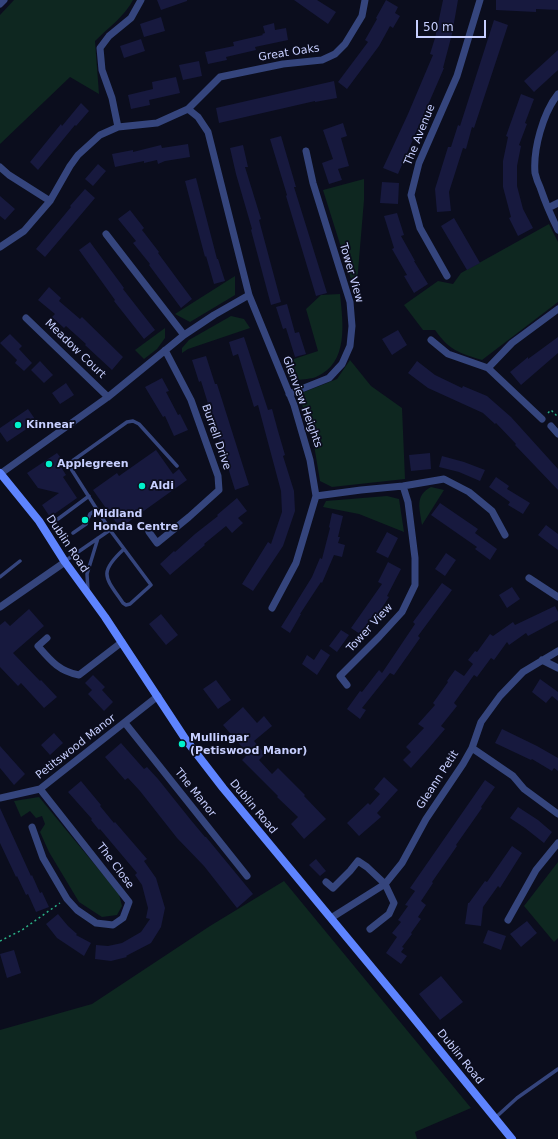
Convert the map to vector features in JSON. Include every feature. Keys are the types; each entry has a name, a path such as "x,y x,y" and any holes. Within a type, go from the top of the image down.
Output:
{"main road":[{"name":"Dublin Road","path":"0,474 39,521 64,562 122,642 182,735 223,788 512,1139"}],"street":[{"path":"0,4 4,0"},
{"path":"118,127 112,98 102,70 100,48 109,36 131,18 142,0"},
{"name":"Great Oaks","path":"0,247 24,231 50,201 78,155 100,135 118,127 158,123 188,109 220,77 283,64 322,60 335,54 345,44 362,16 364,0"},
{"name":"The Avenue","path":"447,276 420,228 411,195 418,163 457,76 480,0"},
{"path":"558,94 547,114 539,136 535,174 558,230"},
{"name":"Glenview Heights","path":"188,109 198,117 208,132 249,295 289,394 310,460 316,496 296,563 272,608"},
{"name":"Tower View","path":"289,394 329,378 342,364 350,346 352,326 350,302 313,183 306,151"},
{"path":"0,167 9,175 50,201"},
{"path":"548,208 558,203"},
{"path":"106,234 184,335"},
{"path":"0,474 108,397 184,335 214,315 249,295"},
{"path":"488,368 512,343 558,308"},
{"name":"Meadow Court","path":"26,318 108,397"},
{"path":"431,340 448,354 488,368 542,419"},
{"name":"Burrell Drive","path":"149,532 157,543 220,490 218,476 191,400 165,350"},
{"path":"551,426 558,434"},
{"path":"316,496 403,486 444,479 469,492 492,511 505,535"},
{"name":"Tower View","path":"347,685 340,676 402,612 415,585 415,558 408,502 403,486"},
{"path":"0,607 64,562"},
{"path":"530,578 558,597"},
{"path":"47,638 38,646 52,663 71,674 79,675 122,642"},
{"name":"Gleann Petit","path":"331,918 385,884 402,863 426,819 472,748 481,722 500,696 523,672 558,650"},
{"path":"542,660 558,668"},
{"name":"Petitswood Manor","path":"0,798 40,789 158,696"},
{"name":"The Manor","path":"125,723 247,876"},
{"path":"472,748 513,776 524,789 558,814"},
{"name":"The Close","path":"32,827 43,858 67,899 77,910 96,923 113,925 124,918 129,902 40,789"},
{"path":"508,920 536,870 558,843"},
{"path":"326,882 333,888 358,861 367,867 385,884 394,903 389,914 370,929"}],"lane":[{"path":"124,549 109,566 106,574 107,580 126,605 130,604 150,585 124,549 110,530 68,464 127,422 133,421 139,424 178,466"},
{"path":"58,519 89,496"},
{"path":"73,532 86,524 90,514 97,509"},
{"path":"64,562 110,530"},
{"path":"88,594 87,574 98,538"},
{"path":"0,577 20,561"},
{"path":"495,1118 517,1098 558,1069"}],"path":[{"path":"542,419 551,410 558,417"},
{"path":"0,941 22,930 67,899"}],"green space":[{"path":"14,0 133,0 121,17 95,41 99,94 70,77 0,144 0,15"},
{"path":"364,179 364,200 356,295 323,190"},
{"path":"549,224 558,242 558,302 482,360 455,350 440,337 435,330 423,330 404,305 438,281 453,284 461,273"},
{"path":"235,276 235,295 190,322 175,314"},
{"path":"340,294 342,341 339,352 327,371 316,377 298,380 285,362 318,351 306,309 321,295"},
{"path":"231,316 244,319 250,328 188,349 182,353 182,348 189,340"},
{"path":"165,328 165,338 157,349 144,359 135,350"},
{"path":"350,360 371,386 402,408 405,479 332,487 320,481 314,445 299,394 337,379"},
{"path":"431,487 444,490 422,525 419,503 422,494"},
{"path":"387,496 399,499 404,532 359,514 323,507 326,501"},
{"path":"39,797 119,894 122,906 117,915 102,917 79,902 49,852 40,832 45,824 42,816 36,818 30,811 21,817 14,801"},
{"path":"558,862 558,938 554,942 524,906"},
{"path":"284,881 471,1108 415,1132 417,1139 0,1139 0,1030 92,1004 210,926"}],"building":[{"path":"157,0 187,0 187,1 161,10"},
{"path":"294,0 317,0 336,12 328,24"},
{"path":"386,0 398,7 395,13 400,16 393,28 390,26 379,46 347,89 338,82 368,42 365,40"},
{"path":"443,0 458,0 444,68 398,174 383,168 433,55 430,54"},
{"path":"496,0 558,0 558,10 536,9 536,12 496,10"},
{"path":"161,17 165,31 144,37 140,24"},
{"path":"494,20 508,25 474,128 472,127 466,149 463,148 449,192 451,211 437,212 435,189 448,147 451,147 458,125 460,126"},
{"path":"274,23 275,30 286,28 288,40 255,47 256,50 226,57 227,60 208,64 205,52 234,46 233,42 263,35 262,34 265,33 263,26"},
{"path":"141,39 145,51 124,58 120,46"},
{"path":"558,50 558,70 534,92 524,81"},
{"path":"199,61 202,76 183,80 179,65"},
{"path":"176,77 180,93 149,100 150,105 131,109 128,95 153,89 152,82"},
{"path":"334,81 337,98 315,101 219,123 216,108"},
{"path":"521,94 534,99 519,145 521,146 517,166 517,186 523,209 533,228 518,236 509,218 511,217 503,187 503,161 508,137 506,136"},
{"path":"81,103 89,111 76,126 75,125 38,170 30,162 61,124 62,126"},
{"path":"343,123 347,136 341,138 349,166 338,169 342,180 329,184 322,163 333,159 323,130"},
{"path":"281,136 296,187 294,187 327,293 316,296 270,139"},
{"path":"188,144 190,157 165,161 158,164 157,160 115,167 112,154 133,150 133,152 161,145 162,148"},
{"path":"243,145 248,167 245,167 261,219 259,220 281,302 271,305 230,148"},
{"path":"98,164 106,171 93,186 85,179"},
{"path":"196,178 217,259 225,281 214,284 206,256 205,257 185,181"},
{"path":"382,182 399,183 398,204 380,203"},
{"path":"85,189 95,198 45,257 36,249"},
{"path":"0,196 15,209 5,220 0,216"},
{"path":"130,210 144,228 142,230 159,252 158,253 192,299 181,308 149,265 150,264 133,243 136,241 118,219"},
{"path":"397,213 404,235 401,236 428,284 414,293 404,276 407,275 392,249 394,248 384,216"},
{"path":"454,218 480,263 467,270 441,226"},
{"path":"90,242 124,288 123,289 155,330 144,339 114,301 115,300 79,250"},
{"path":"49,287 61,298 59,301 80,319 82,317 123,357 112,370 66,326 64,328 52,317 55,314 38,300"},
{"path":"287,304 295,333 299,332 306,354 295,357 286,328 283,329 276,307"},
{"path":"398,330 407,345 392,355 382,339"},
{"path":"10,334 22,346 19,349 32,363 24,371 15,363 17,360 0,343"},
{"path":"244,337 268,410 272,409 285,455 283,456 294,491 295,511 283,546 253,591 242,584 268,542 271,544 282,512 281,491 258,405 254,407 238,354 233,356 229,342"},
{"path":"558,337 558,353 521,385 510,372 528,357 528,359"},
{"path":"206,356 215,384 217,384 249,485 235,490 201,381 199,382 192,360"},
{"path":"40,361 53,375 44,383 31,370"},
{"path":"417,361 435,375 462,388 463,386 487,396 511,417 558,469 558,490 496,423 495,424 483,413 428,388 408,373"},
{"path":"162,378 169,391 166,392 188,430 174,436 165,416 163,417 145,387"},
{"path":"66,383 74,395 60,404 52,393"},
{"name":"Kinnear","path":"28,409 37,422 7,442 0,432 0,428"},
{"name":"Aldi","path":"156,450 173,474 179,469 187,480 120,528 93,490 117,473 119,476"},
{"path":"57,453 65,463 61,467 66,475 63,477 77,498 50,517 42,505 59,493 38,488 27,473"},
{"path":"430,453 431,469 411,471 409,455"},
{"path":"442,456 485,470 480,481 459,472 439,467"},
{"path":"496,477 509,486 507,489 530,503 523,514 508,505 510,502 489,487"},
{"path":"237,498 247,511 238,518 243,523 232,533 226,526 170,575 160,564 218,516 217,515"},
{"path":"440,503 478,529 475,533 497,549 490,560 475,549 477,547 431,515"},
{"path":"332,513 343,516 338,537 340,537 338,543 345,545 342,557 334,555 322,583 321,582 300,614 290,633 281,627 312,577 320,558 322,559 330,528"},
{"path":"546,525 558,534 558,550 538,535"},
{"path":"387,532 398,538 388,558 376,552"},
{"path":"446,553 456,560 445,576 435,569"},
{"path":"388,562 401,569 387,596 389,597 378,614 375,612 360,634 351,628 382,584 378,582"},
{"path":"442,583 452,590 418,636 420,638 394,675 390,673 362,708 366,710 360,719 347,709 360,691 362,692 379,670 382,673 415,624 413,622"},
{"path":"512,587 520,599 507,608 499,595"},
{"path":"555,606 558,612 558,620 528,636 526,633 509,645 507,642 494,660 491,658 477,677 474,675 454,703 457,706 441,726 445,729 411,768 403,760 411,752 406,747 424,728 418,724 435,705 433,703 455,670 464,676 473,664 468,660 475,651 477,652 490,634 493,636 513,622 515,625"},
{"path":"29,609 44,626 13,653 57,697 44,708 21,683 18,686 0,667 0,625 5,621 10,626"},
{"path":"161,614 178,635 166,645 149,624"},
{"path":"341,630 349,635 337,652 329,646"},
{"path":"321,649 330,655 317,675 302,664 307,655 314,660"},
{"path":"93,675 105,687 102,690 113,702 104,711 88,694 92,690 85,683"},
{"path":"540,679 558,692 558,701 552,696 546,703 532,692"},
{"path":"216,680 231,700 218,709 203,689"},
{"path":"243,707 257,723 264,716 272,726 254,741 265,754 259,760 272,774 278,768 326,819 304,839 291,824 298,817 242,760 248,754 223,725"},
{"path":"502,729 558,758 558,771 554,768 552,771 532,759 531,760 495,743"},
{"path":"54,733 63,743 50,755 41,745"},
{"path":"121,743 144,769 147,767 158,779 253,894 237,908 204,866 177,838 140,791 128,778 125,780 105,757"},
{"path":"0,746 25,774 14,785 0,768"},
{"path":"384,777 398,790 377,813 381,817 359,836 347,823 368,803 370,805 380,794 374,789"},
{"path":"485,780 495,787 421,901 426,905 418,917 421,919 402,947 404,948 401,952 407,956 401,964 386,953 397,937 392,933 401,922 398,920 408,906 405,905 415,891 410,888"},
{"path":"81,781 114,823 115,822 147,859 144,861 156,878 165,908 161,927 151,943 126,956 127,957 111,961 95,959 96,945 108,946 122,943 141,932 150,919 146,918 148,908 142,885 135,875 137,873 68,792"},
{"path":"518,807 538,820 552,832 544,843 510,818"},
{"path":"0,808 31,876 32,875 40,893 42,892 49,907 36,912 28,894 26,895 17,876 16,877 0,843"},
{"path":"512,846 522,853 500,888 498,886 483,907 481,926 465,924 468,903 485,881 487,882"},
{"path":"316,859 326,871 320,876 309,865"},
{"path":"58,914 77,934 76,935 91,943 84,956 57,938 46,924"},
{"path":"527,921 537,933 521,947 510,934"},
{"path":"488,930 506,936 501,950 483,943"},
{"path":"14,950 21,973 7,978 0,954"},
{"path":"441,976 463,1002 440,1020 419,994"}],"place":[{"name":"Kinnear","path":"18,425"},
{"name":"Applegreen","path":"49,464"},
{"name":"Aldi","path":"142,486"},
{"name":"Midland Honda Centre","path":"85,520"},
{"name":"Mullingar (Petiswood Manor)","path":"182,744"}]}
